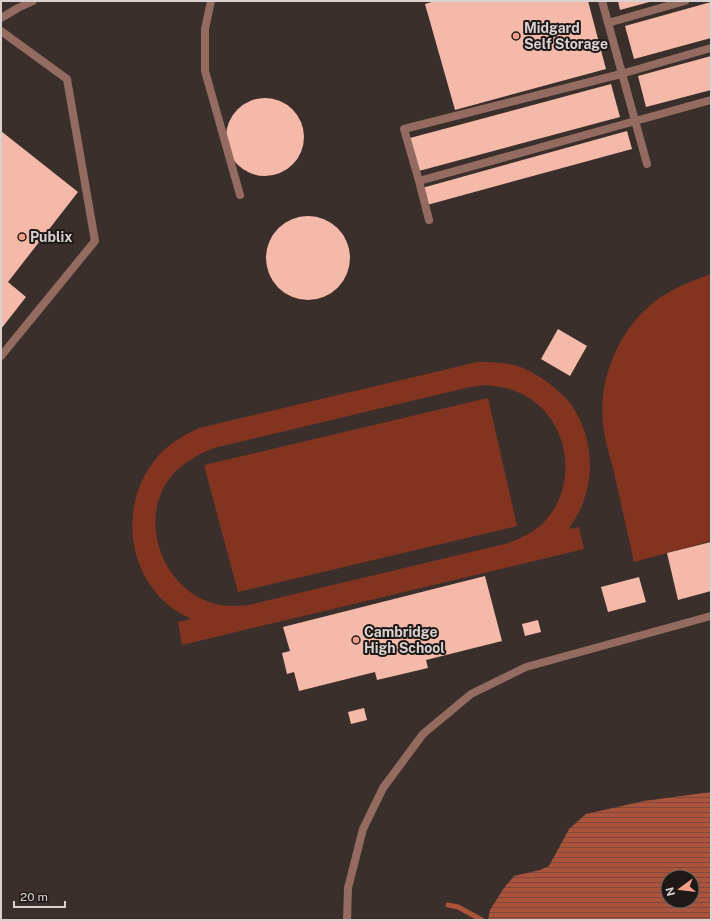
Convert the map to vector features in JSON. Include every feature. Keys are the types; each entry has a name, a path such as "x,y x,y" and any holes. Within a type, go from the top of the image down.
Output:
{"lane":[{"path":"1,18 33,1"},
{"path":"210,1 205,29 205,71 240,195"},
{"path":"602,1 647,164"},
{"path":"608,23 686,1"},
{"path":"1,30 67,79 95,241 1,356"},
{"path":"429,220 404,129 621,74 711,48"},
{"path":"419,181 634,120 711,100"},
{"path":"347,920 348,888 363,829 383,788 423,734 472,694 526,667 711,616"}],"shaded area":[{"path":"711,274 711,541 634,562 604,429 602,406 608,373 621,341 642,313 660,297 674,289"},
{"path":"477,362 514,365 536,375 551,385 563,396 572,406 585,432 590,456 589,481 581,508 569,529 579,527 584,549 182,645 178,622 191,619 165,602 151,586 141,569 135,550 132,530 133,510 138,490 147,472 159,455 188,433 199,428","holes":["485,385 515,391 533,401 548,415 558,432 564,450 565,470 562,490 554,509 541,525 530,533 509,543 249,605 220,605 197,596 180,583 168,567 160,548 156,529 157,508 163,489 175,472 193,458 214,448 470,387"]},
{"path":"488,398 517,526 238,592 204,465"},
{"path":"711,792 711,920 488,920 490,910 504,888 514,876 540,870 549,866 569,829 586,814 644,801"}],"building":[{"name":"Midgard Self Storage","path":"435,1 588,1 606,69 455,110 425,4"},
{"path":"618,1 653,1 620,10"},
{"path":"711,2 711,38 634,59 625,26"},
{"path":"711,56 711,90 646,107 638,76"},
{"path":"611,84 620,117 419,171 410,138"},
{"path":"265,98 280,101 293,109 301,122 304,137 301,152 293,165 280,173 265,176 250,173 237,165 229,152 226,137 229,122 237,109 250,101"},
{"name":"Publix","path":"1,131 78,192 8,282 26,297 1,329"},
{"path":"627,131 632,149 427,205 422,188"},
{"path":"308,216 324,219 338,228 347,242 350,258 347,274 338,288 324,297 308,300 292,297 278,288 269,274 266,258 269,242 278,228 292,219"},
{"path":"558,329 587,346 570,376 541,359"},
{"path":"711,542 711,591 678,600 667,553"},
{"path":"485,576 502,641 426,660 428,668 377,680 375,672 299,691 294,672 287,674 282,653 290,651 283,627"},
{"path":"639,577 646,602 608,612 601,587"},
{"path":"538,620 541,632 525,636 522,624"},
{"path":"364,708 367,720 351,724 348,712"}],"waterway":[{"path":"448,905 458,907 482,920"}],"place":[{"name":"Midgard Self Storage","path":"516,36"},
{"name":"Publix","path":"22,237"},
{"name":"Cambridge High School","path":"356,640"}]}
